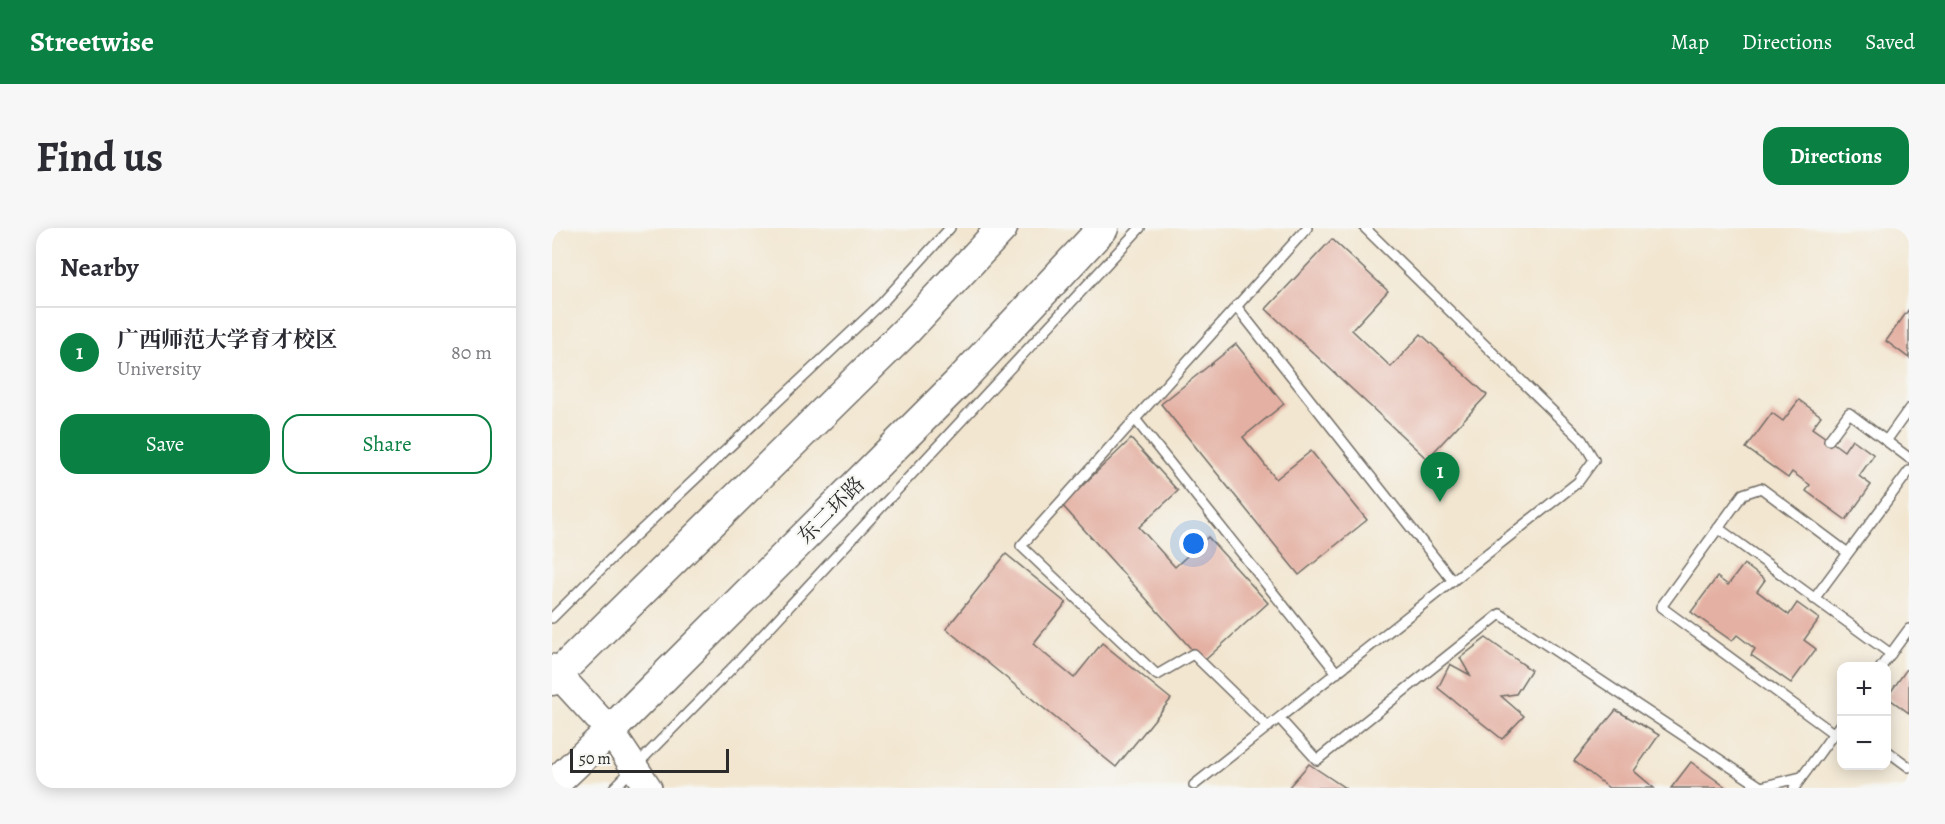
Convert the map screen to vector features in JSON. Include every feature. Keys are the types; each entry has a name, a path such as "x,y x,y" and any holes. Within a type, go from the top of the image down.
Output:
{"main road":[{"path":"554,674 906,331 1002,228"},
{"name":"东二环路","path":"552,786 610,731 958,382 1103,228"}],"street":[{"path":"554,674 610,731 641,778"}],"lane":[{"path":"552,618 620,550 882,303 950,228"},
{"path":"614,788 641,778 742,658 1140,228"},
{"path":"1268,727 1193,654 1157,675 1021,546 1307,228"},
{"path":"1194,785 1578,482 1594,460 1582,440 1365,228"},
{"path":"1236,306 1453,581"},
{"path":"1886,441 1909,409"},
{"path":"1829,440 1849,413 1909,458"},
{"path":"1135,419 1337,672"},
{"path":"1814,599 1909,471"},
{"path":"1833,733 1661,607 1743,494 1761,488 1848,553"},
{"path":"1718,528 1891,654"},
{"path":"1279,718 1317,760 1500,614 1761,787 1801,777"},
{"path":"1884,662 1909,628"},
{"path":"1794,788 1837,728"},
{"path":"1891,753 1909,767"}],"building":[{"path":"1332,239 1388,291 1352,330 1391,367 1421,334 1487,395 1427,459 1266,309"},
{"path":"1909,309 1909,358 1886,341"},
{"path":"1236,344 1284,404 1243,437 1276,479 1311,451 1367,520 1299,575 1161,404"},
{"path":"1799,400 1821,416 1812,428 1844,451 1852,439 1874,455 1859,476 1871,485 1846,520 1806,491 1810,485 1792,472 1788,478 1746,448 1772,413 1783,421"},
{"path":"1131,439 1178,491 1139,527 1175,567 1208,537 1268,603 1203,662 1062,505"},
{"path":"1006,554 1066,603 1033,644 1074,678 1102,643 1171,699 1116,767 946,629"},
{"path":"1744,564 1765,580 1757,591 1789,615 1797,603 1819,619 1804,640 1816,649 1791,683 1751,655 1755,649 1737,635 1732,641 1691,612 1717,577 1728,585"},
{"path":"1486,638 1531,670 1516,694 1501,696 1524,716 1502,739 1438,688 1450,664 1470,675 1460,658"},
{"path":"1909,666 1909,713 1891,700 1891,691"},
{"path":"1616,710 1659,735 1634,771 1654,788 1609,788 1574,761"},
{"path":"1691,762 1727,788 1671,788"},
{"path":"1309,764 1345,788 1288,788"}],"place":[{"name":"广西师范大学育才校区","path":"1440,502"}]}
